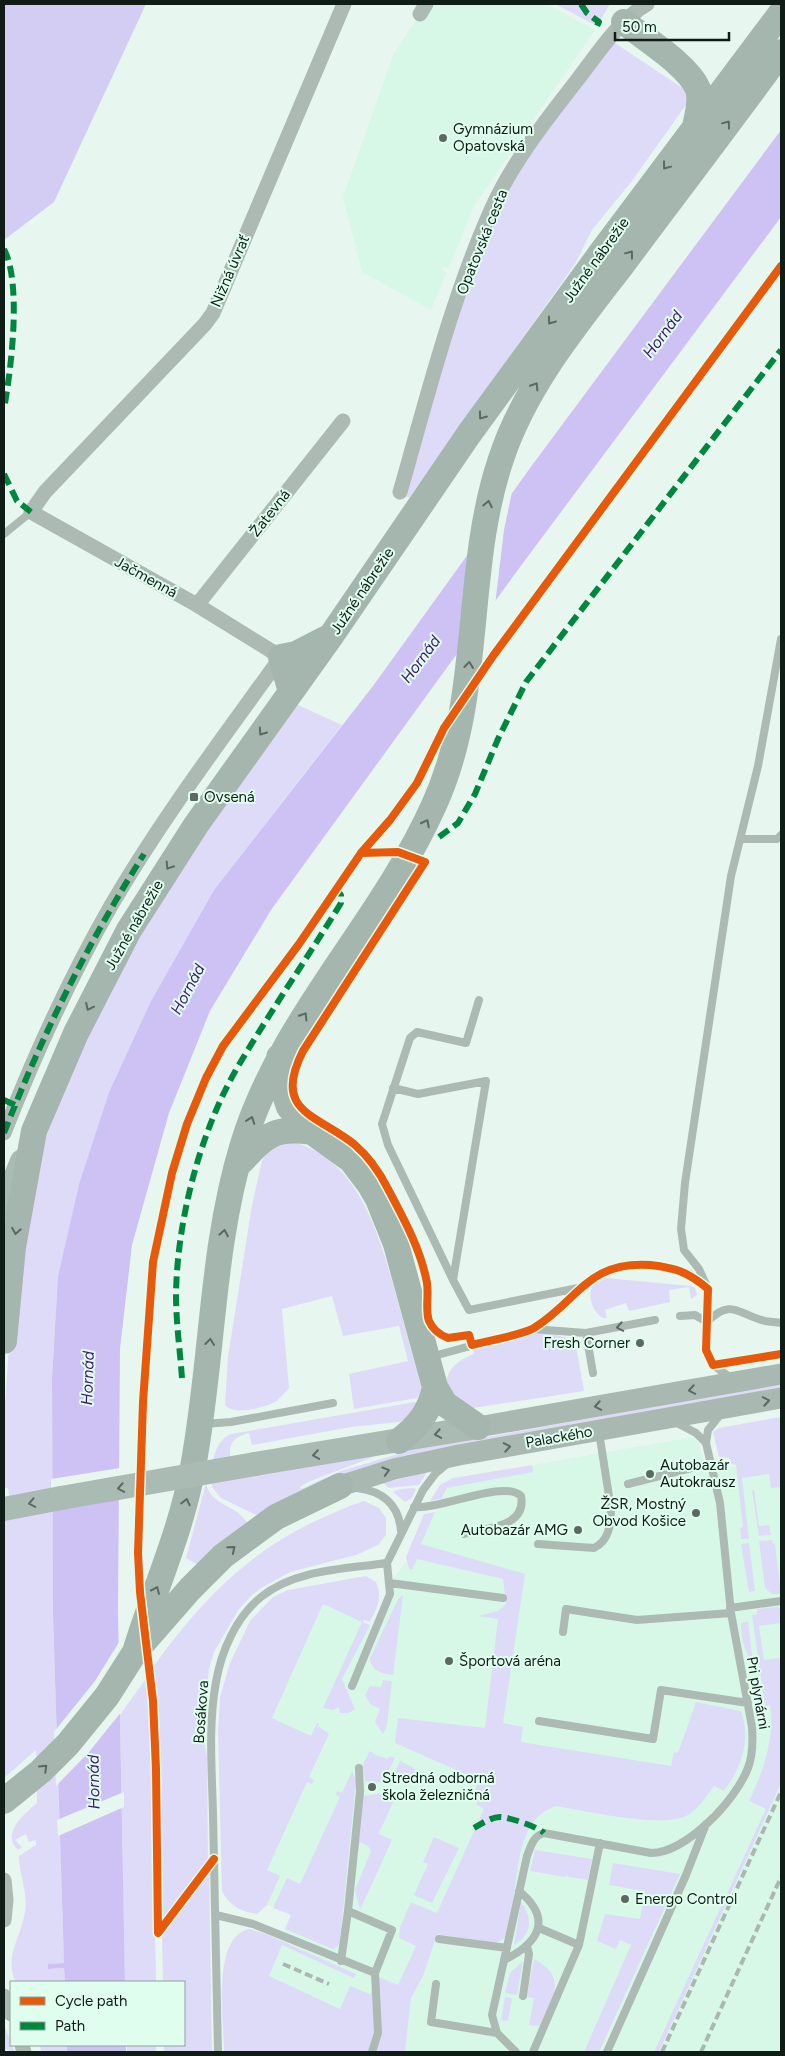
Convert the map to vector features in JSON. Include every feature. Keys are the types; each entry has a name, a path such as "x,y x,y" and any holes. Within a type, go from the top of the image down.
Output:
{"highway":[{"path":"636,10 697,88 699,96 695,127"},
{"name":"Južné nábrežie","path":"34,1132 76,1033 129,930 196,825 331,636 480,418 781,13"},
{"name":"Južné nábrežie","path":"135,1652 185,1508 200,1424 216,1282 237,1167 252,1116 279,1058 320,990 409,854 442,788 458,731 465,694 486,515 495,476 512,429 525,402 572,332 781,52"},
{"path":"683,69 710,74 741,66"},
{"path":"291,692 281,657 296,654 331,636"},
{"path":"279,1058 284,1098 298,1119 312,1132 351,1160 366,1178 378,1199 396,1244 435,1387 445,1404 478,1427"},
{"path":"237,1167 256,1146 274,1133 293,1129 312,1132"},
{"path":"4,1341 13,1248 34,1132"},
{"path":"399,1441 411,1431 428,1411 435,1387"},
{"path":"5,1802 41,1771 83,1726 107,1696 135,1652 207,1571 241,1541 264,1525 293,1507 340,1486"}],"main road":[{"name":"Južné nábrežie","path":"4,1205 34,1132"},
{"path":"4,1509 478,1427"}],"street":[{"name":"Nižná úvrať","path":"31,512 45,492 205,324 213,313 221,298 276,160 344,4"},
{"name":"Opatovská cesta","path":"400,492 447,331 492,207 513,169 544,124 636,10"},
{"name":"Žatevná","path":"197,605 343,421"},
{"name":"Jačmenná","path":"31,512 197,605 281,657"},
{"name":"Južné nábrežie","path":"4,1133 9,1103 113,903 165,821 281,657"},
{"name":"Palackého","path":"478,1427 781,1374"},
{"name":"Palackého","path":"340,1486 394,1469 459,1455 781,1398"},
{"path":"4,1880 6,1900 4,1920"}],"lane":[{"path":"4,534 31,512"},
{"path":"737,1382 718,1370 709,1360 706,1350 708,1289 699,1269 684,1250 681,1229 693,1126 732,876 758,766 781,639"},
{"path":"740,839 777,839 781,835"},
{"path":"361,853 388,851 409,854"},
{"path":"479,1000 466,1043 417,1032 410,1038 382,1124 388,1145 469,1310 583,1287"},
{"path":"393,1088 418,1094 486,1081 453,1280"},
{"path":"533,1329 600,1273 628,1264 668,1267 690,1274 708,1289"},
{"path":"707,1322 717,1312 735,1308 764,1321 781,1323"},
{"path":"680,1316 696,1314 707,1322"},
{"path":"428,1358 533,1329 586,1333 655,1320"},
{"path":"586,1333 593,1373"},
{"path":"200,1424 231,1422 333,1403"},
{"path":"666,1419 690,1430 706,1443 710,1426 727,1408"},
{"path":"538,1544 594,1548 600,1545 606,1538 611,1519 611,1509 598,1430"},
{"name":"Pri plynárni","path":"519,1891 527,1856 538,1834 544,1833 658,1853 677,1847 707,1822 728,1799 748,1769 753,1744 748,1703 731,1611 720,1504 706,1443"},
{"path":"352,1686 387,1603 390,1583 387,1563 414,1507 432,1478 459,1455"},
{"path":"628,1484 711,1463"},
{"path":"340,1486 370,1490 385,1497 398,1514 401,1533"},
{"path":"414,1507 437,1506 499,1491 511,1490 521,1496 522,1508 514,1520 464,1534"},
{"name":"Bosákova","path":"218,2052 213,1700 221,1662 227,1646 248,1610 271,1590 307,1576 387,1563"},
{"path":"390,1583 503,1598"},
{"path":"562,1632 566,1609 638,1620 731,1611 781,1601"},
{"path":"539,1721 653,1739 661,1690 748,1703"},
{"path":"341,1961 360,1792 359,1768"},
{"path":"607,2052 686,1875 707,1822"},
{"path":"534,2052 579,1945 600,1843"},
{"path":"504,1960 527,1946 539,1928 540,1919 536,1908 519,1891"},
{"path":"516,2052 497,2033 492,2016 519,1891"},
{"path":"348,1911 392,1930 375,1973 378,2033 372,2052"},
{"path":"216,1915 238,1919 375,1973"},
{"path":"539,1928 579,1945"},
{"path":"439,1939 507,1948"},
{"path":"522,1996 529,1954 527,1946"},
{"path":"436,1984 431,2022 497,2033"}],"shaded area":[{"path":"4,4 146,4 54,202 4,240"},
{"name":"Gymnázium Opatovská","path":"426,4 547,4 595,30 474,206 449,268 443,266 442,270 447,272 431,310 362,272 343,197 393,55"},
{"path":"555,4 610,4 597,26"},
{"path":"609,39 690,93 688,102 632,181 592,230 575,264 409,498 400,492 493,207"},
{"path":"296,704 342,725 214,890 151,1001 109,1092 79,1184 58,1276 52,1378 53,1615 64,1963 48,1964 48,1969 64,1968 65,1981 16,1981 13,1973 12,1955 26,1904 19,1856 36,1845 36,1840 29,1842 26,1834 15,1840 22,1847 18,1850 13,1844 12,1837 16,1824 37,1803 36,1750 4,1778 4,1521 13,1519 8,1488 4,1488 4,1418 12,1305 42,1149 59,1098 91,1024 169,884"},
{"path":"287,1141 312,1149 333,1163 350,1182 364,1204 384,1253 398,1302 422,1390 417,1398 354,1409 349,1374 408,1361 399,1326 343,1336 332,1296 282,1309 289,1388 281,1397 275,1402 249,1410 235,1410 225,1405 228,1357 252,1205 262,1161 268,1151"},
{"path":"606,1278 691,1286 695,1288 697,1295 691,1299 689,1287 669,1290 670,1302 629,1311 626,1303 605,1310 607,1318 603,1318 593,1307 590,1292 594,1283"},
{"path":"533,1329 575,1340 584,1391 473,1408 459,1404 446,1382 450,1371 456,1364 474,1354 472,1345"},
{"path":"781,1384 781,1389 598,1422 260,1517 221,1498 212,1487 214,1457 220,1443 231,1434 415,1402 418,1404 406,1419 399,1422 351,1427 252,1445 249,1433 234,1440 231,1445 230,1457 235,1479 381,1454 308,1482 300,1487 301,1489 341,1471 408,1451"},
{"path":"781,1417 781,1487 771,1488 769,1474 742,1478 749,1539 741,1539 740,1528 743,1527 736,1465 731,1464 729,1458 719,1457 713,1432 719,1428"},
{"path":"693,1437 699,1444 707,1476 707,1470 781,1459 781,2052 242,2052 242,2026 291,1915 242,1893 271,1718 323,1604 376,1628 390,1583 420,1544 446,1488 532,1472 532,1465"},
{"path":"532,1465 533,1472 447,1488 441,1499 430,1501 440,1485 453,1478"},
{"path":"427,1472 419,1485 389,1488 383,1483"},
{"path":"206,1483 213,1497 237,1512 248,1524 198,1565 186,1558"},
{"path":"400,1489 416,1489 412,1498 405,1502 393,1492"},
{"path":"754,1489 759,1526 769,1525 771,1535 759,1536 752,1491"},
{"path":"364,1501 379,1508 386,1518 386,1535 378,1545 356,1555 290,1572 263,1587 252,1595 239,1609 214,1652 209,1669 203,1731 207,1757 208,1860 163,1921 160,1752 153,1667 207,1601 248,1563 296,1531 353,1504"},
{"path":"435,1512 421,1544 525,1574 503,1723 523,1727 521,1742 671,1766 674,1752 678,1753 696,1702 741,1711 744,1722 745,1743 740,1763 724,1791 714,1786 698,1807 686,1816 659,1820 641,1819 603,1815 556,1806 540,1815 530,1828 523,1845 510,1922 505,1938 496,1943 437,1934 423,1976 411,1998 405,2052 375,2052 380,2040 378,1977 398,1985 416,1946 399,1938 400,1927 411,1902 437,1913 484,1809 476,1804 480,1796 474,1793 479,1780 395,1743 398,1718 485,1728 498,1619 478,1616 498,1611 506,1604 503,1579 417,1559 412,1570 409,1568 406,1557 424,1514"},
{"path":"772,1540 773,1544 775,1543 781,1594 772,1594 765,1588 759,1541"},
{"path":"749,1543 755,1591 749,1592 741,1544"},
{"path":"366,1576 376,1582 379,1593 378,1603 370,1622 364,1620 363,1622 370,1625 342,1679 355,1709 349,1713 340,1713 339,1707 334,1710 323,1708 362,1622 323,1604 272,1718 311,1736 317,1723 319,1724 317,1728 319,1727 329,1734 309,1777 314,1780 312,1784 307,1782 267,1870 280,1876 267,1905 257,1914 246,1912 228,1901 222,1891 218,1729 220,1697 230,1663 250,1621 273,1597 288,1590"},
{"path":"403,1595 393,1675 375,1669 370,1658 398,1599"},
{"path":"778,1607 781,1609 781,1623 759,1626 764,1660 781,1658 781,1783 659,2052 654,2052 766,1809 749,1801 763,1767 771,1730 770,1705 765,1706 752,1615 757,1614 757,1609"},
{"path":"748,1621 753,1663 745,1649 742,1634 741,1623"},
{"path":"147,1677 152,1761 156,1981 125,1981 120,1715"},
{"path":"383,1680 392,1681 387,1725 383,1734 375,1722 380,1709 370,1704 365,1695 370,1686 381,1687"},
{"path":"370,1751 387,1760 389,1756 395,1758 384,1781 375,1783 365,1781 363,1764"},
{"path":"400,1761 414,1768 417,1774 391,1781"},
{"path":"352,1771 356,1780 340,1941 338,1946 333,1949 285,1929 291,1915 273,1908 287,1878 300,1884 340,1797 336,1795 337,1791 342,1793"},
{"path":"398,1791 405,1792 403,1797 397,1794 379,1833 377,1833 392,1840 360,1910 355,1890 371,1851 368,1846 360,1842 356,1861 363,1796"},
{"path":"434,1837 459,1848 432,1903 414,1895 428,1864 423,1862"},
{"path":"535,1850 592,1859 588,1880 566,1875 565,1877 530,1871"},
{"path":"613,1863 680,1874 599,2052 584,2052 631,1945 620,1940 616,1949 597,1941 605,1914 640,1919 645,1891 609,1885"},
{"path":"209,1871 212,2052 164,2052 164,2046 185,2046 185,1981 163,1981 162,1935"},
{"path":"521,1902 528,1914 529,1926 524,1936 514,1945"},
{"path":"249,1929 266,1934 356,1974 354,1978 282,1945 269,1976 340,2009 350,1986 370,1994 374,1985 375,2034 370,2052 224,2052 222,1982 224,1964 229,1947 237,1935"},
{"path":"534,1959 545,1966 551,1973 555,1989 541,2026 529,2025 534,1998 527,1997"},
{"path":"523,1961 517,1995 505,1993 510,1973"},
{"path":"505,1997 512,1998 508,2021 501,2020"},
{"path":"4,2025 10,2040 10,2046 13,2046 15,2052 4,2049"},
{"path":"40,2046 67,2046 67,2052 41,2052"},
{"path":"127,2046 156,2046 156,2052 127,2052"}],"water":[{"name":"Hornád","path":"781,130 781,217 520,567 271,910 210,1011 169,1113 132,1245 120,1349 118,1612 125,1981 65,1981 64,1968 48,1969 48,1964 64,1963 53,1615 52,1378 58,1276 79,1184 109,1092 151,1001 214,890 373,686 533,464"},
{"path":"67,2046 126,2046 126,2052 67,2052"}],"pier":[{"path":"513,487 504,530 495,605 458,657 469,548"},
{"path":"120,1468 120,1499 51,1511 51,1479"},
{"path":"121,1639 122,1711 89,1752 56,1786 54,1732 95,1681"},
{"path":"124,1792 124,1807 58,1836 57,1820"}],"railway":[{"path":"662,2052 781,1792"},
{"path":"701,2052 781,1877"},
{"path":"283,1964 329,1984"}],"marked path":[{"path":"581,4 587,13 599,22 595,30"},
{"path":"4,249 13,283 14,305 12,350 4,409"},
{"path":"439,837 458,823 475,794 498,739 526,682 781,350"},
{"path":"4,474 17,501 31,512"},
{"path":"4,1133 34,1061 67,990 104,921 144,854"},
{"path":"182,1378 176,1305 177,1266 186,1205 203,1145 226,1089 240,1063 341,903 341,895 337,890"},
{"path":"4,1100 15,1105"},
{"path":"474,1828 490,1819 500,1817 523,1823 544,1833"}],"cycle path":[{"path":"214,1859 158,1933 156,1769 153,1701 140,1592 138,1553 143,1402 153,1262 172,1173 187,1124 206,1078 223,1046 299,944 361,853 390,820 417,783 444,728 493,656 781,266"},
{"path":"361,853 398,852 425,862 303,1051 295,1071 293,1087 295,1099 303,1109 354,1144 369,1159 385,1183 406,1223 421,1259 427,1283 428,1317 433,1327 440,1334 448,1338 469,1335 472,1345 504,1338 534,1328 597,1276 612,1269 629,1265 650,1265 681,1272 694,1278 708,1289 706,1350 713,1365 781,1354"}],"place":[{"name":"Gymnázium Opatovská","path":"443,138"},
{"name":"Ovsená","path":"194,797"},
{"name":"Fresh Corner","path":"640,1343"},
{"name":"Autobazár Autokrausz","path":"650,1474"},
{"name":"ŽSR, Mostný Obvod Košice","path":"696,1513"},
{"name":"Autobazár AMG","path":"578,1530"},
{"name":"Športová aréna","path":"449,1661"},
{"name":"Stredná odborná škola železničná","path":"372,1787"},
{"name":"Energo Control","path":"625,1899"}]}
